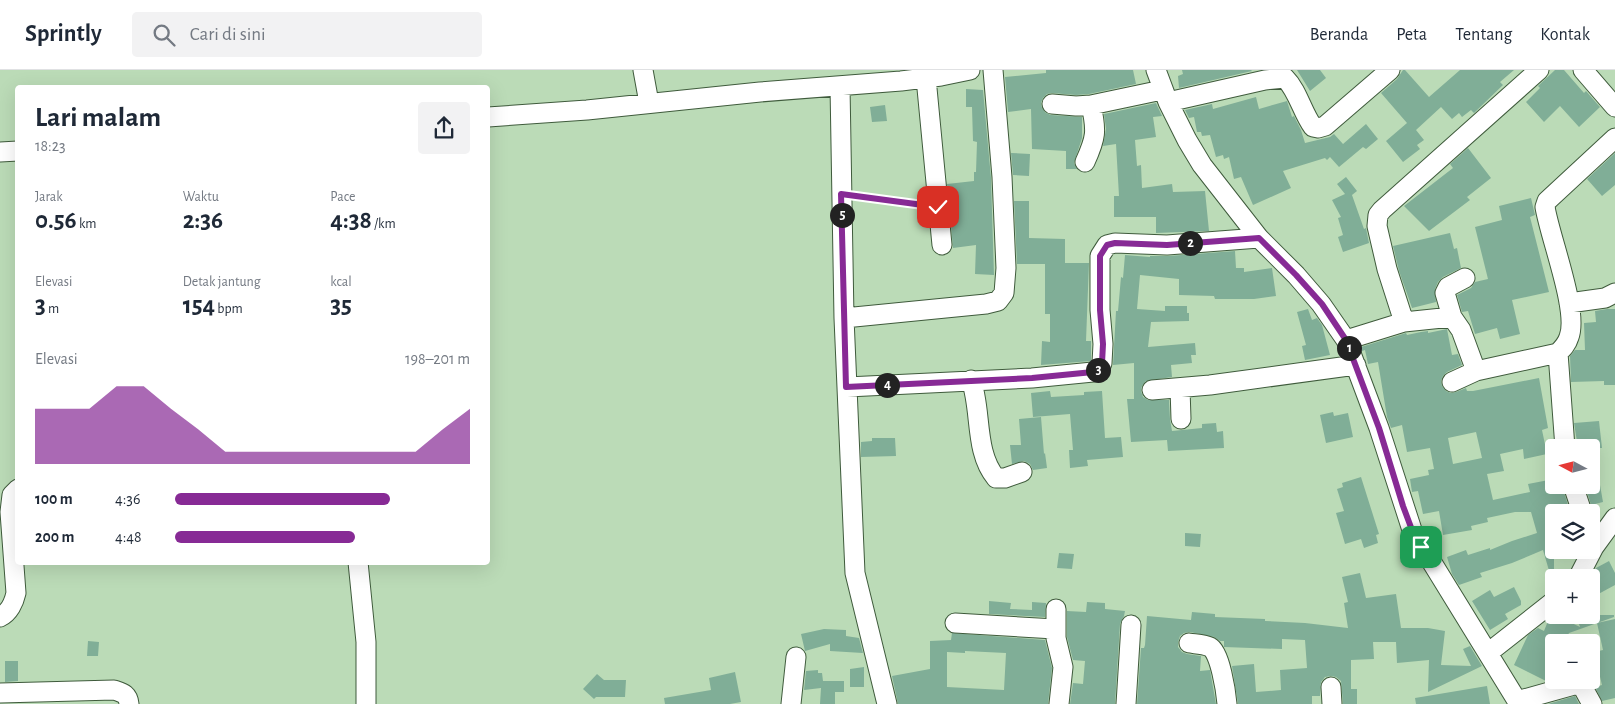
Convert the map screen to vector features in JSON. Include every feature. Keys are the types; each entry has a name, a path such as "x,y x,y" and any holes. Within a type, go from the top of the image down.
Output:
{"street":[{"path":"643,70 649,103"},
{"path":"490,118 926,78 970,70"},
{"path":"844,318 986,304 998,301 1004,293 1006,268 1002,177 993,70"},
{"path":"1156,70 1165,96 1202,165 1259,238 1315,297 1346,340 1379,428 1412,530 1518,702 1574,685 1582,686 1585,689 1592,704"},
{"path":"1052,104 1091,105 1165,96 1264,75 1285,78 1313,127 1318,128 1325,126 1390,70"},
{"path":"1404,322 1387,269 1377,226 1378,215 1539,70"},
{"path":"1582,70 1615,107"},
{"path":"926,78 942,245"},
{"path":"840,86 846,387 855,573 887,704"},
{"path":"1085,162 1094,142 1094,118 1091,105"},
{"path":"1452,382 1476,370 1558,353 1565,346 1570,336 1572,323 1569,303 1545,207 1547,201 1615,138"},
{"path":"0,152 15,151"},
{"path":"846,387 1032,378 1100,370 1103,344 1100,301 1100,256 1107,245 1115,243 1167,245 1259,238"},
{"path":"1465,278 1448,287 1445,293 1452,317 1461,330 1476,370"},
{"path":"1569,303 1605,298 1615,293"},
{"path":"1346,340 1404,322 1452,317"},
{"path":"1558,353 1564,439"},
{"path":"1152,390 1210,385 1356,365"},
{"path":"972,380 975,390 978,426 991,472 996,478 1005,478 1022,472"},
{"path":"1180,388 1181,419"},
{"path":"0,617 4,616 14,601 16,593 10,512 12,495 15,492"},
{"path":"1600,535 1615,518"},
{"path":"358,565 366,642 366,704"},
{"path":"1488,653 1545,608"},
{"path":"1056,609 1055,629 1063,667 1059,704"},
{"path":"955,622 1055,629"},
{"path":"1126,704 1131,625"},
{"path":"1189,643 1211,647 1221,670 1227,704"},
{"path":"791,704 796,657"},
{"path":"0,693 114,690 127,696 129,704"}],"path":[{"path":"841,194 938,207"}],"building":[{"path":"1046,70 1133,70 1136,84 1089,94 1052,93 1047,94 1043,98 1042,108 1046,113 1082,117 1082,138 1074,163 1077,169 1066,169 1066,151 1032,149 1031,109 1008,112 1005,77 1046,73"},
{"path":"1182,70 1252,71 1179,88 1178,76 1183,74"},
{"path":"1297,70 1320,70 1326,78 1310,91"},
{"path":"1403,70 1429,97 1460,70 1514,70 1500,82 1503,85 1474,113 1471,110 1462,117 1459,113 1452,119 1441,107 1416,130 1424,140 1417,145 1420,149 1403,162 1386,141 1407,123 1381,93 1397,79"},
{"path":"1555,70 1564,70 1584,93 1586,91 1600,107 1579,127 1560,106 1544,122 1526,102 1540,88 1538,86"},
{"path":"966,89 983,90 991,178 994,275 975,274 976,245 953,248 947,184 974,181 974,172 976,172 977,142 973,141 972,107 966,107"},
{"path":"1256,97 1259,109 1287,101 1292,117 1294,116 1301,130 1305,143 1330,137 1334,134 1343,144 1366,124 1378,139 1366,149 1363,147 1339,167 1330,157 1327,160 1325,158 1283,171 1291,188 1253,205 1241,177 1234,179 1229,157 1224,159 1223,155 1216,157 1210,135 1202,136 1201,132 1197,132 1194,117 1189,118 1185,110 1212,104 1213,109"},
{"path":"1156,103 1162,116 1153,117 1156,137 1135,140 1137,166 1141,165 1142,188 1172,184 1173,192 1205,191 1209,231 1156,233 1156,217 1114,217 1114,196 1119,196 1116,144 1103,146 1106,129 1104,114"},
{"path":"885,105 887,121 872,122 870,107"},
{"path":"1468,148 1491,178 1467,197 1470,200 1429,231 1404,206 1453,168 1450,164"},
{"path":"1011,153 1030,154 1029,176 1013,175"},
{"path":"1615,153 1615,185 1602,196 1587,179"},
{"path":"1346,177 1357,191 1352,195 1364,229 1366,228 1369,243 1343,252 1338,237 1343,235 1338,218 1341,217 1332,200 1345,194 1337,184"},
{"path":"1531,198 1535,215 1530,217 1549,292 1512,300 1520,334 1500,339 1497,328 1475,334 1468,311 1462,312 1457,295 1471,288 1475,282 1488,279 1475,227 1502,220 1499,206"},
{"path":"1014,201 1029,201 1029,238 1065,239 1065,263 1089,263 1086,341 1091,341 1091,361 1041,365 1042,341 1050,342 1050,314 1045,314 1045,264 1017,264"},
{"path":"1450,233 1454,249 1457,248 1461,268 1443,277 1438,282 1435,289 1436,302 1412,308 1399,271 1393,246"},
{"path":"1235,251 1236,268 1244,268 1244,272 1272,268 1276,296 1254,299 1215,299 1214,296 1179,295 1179,279 1140,275 1137,309 1165,311 1165,306 1187,306 1189,321 1151,322 1148,347 1195,343 1196,355 1191,355 1192,363 1171,365 1172,377 1146,381 1141,391 1143,397 1148,400 1169,400 1172,431 1202,428 1202,424 1216,423 1217,432 1223,431 1224,448 1168,451 1167,440 1131,442 1127,399 1134,399 1134,363 1113,365 1116,311 1118,311 1125,255 1150,257"},
{"path":"1308,309 1312,320 1317,318 1322,325 1330,355 1305,360 1302,346 1306,345 1297,312"},
{"path":"1615,309 1615,385 1604,385 1604,381 1571,382 1570,356 1575,350 1585,350 1584,323 1596,322 1595,311"},
{"path":"1447,329 1452,355 1458,354 1462,365 1443,376 1442,386 1446,391 1451,393 1466,388 1467,391 1473,391 1539,378 1548,428 1542,430 1545,454 1524,459 1523,449 1500,454 1504,471 1487,474 1493,500 1530,492 1528,484 1545,481 1545,494 1565,494 1568,504 1545,504 1545,557 1543,550 1512,563 1480,573 1482,577 1459,585 1452,574 1447,557 1466,550 1468,555 1490,548 1490,550 1537,533 1531,512 1515,512 1487,518 1488,522 1471,526 1472,530 1443,535 1439,511 1423,514 1418,491 1412,492 1410,479 1429,475 1428,470 1434,469 1430,448 1407,452 1402,425 1391,428 1387,417 1378,362 1368,364 1365,350 1362,351 1361,347 1406,333 1407,335 1428,331 1428,333","holes":["1476,432 1482,458 1453,464 1448,438"]},
{"path":"1050,391 1051,397 1084,395 1084,392 1102,391 1105,438 1121,437 1123,457 1087,460 1088,466 1070,468 1069,450 1073,450 1070,414 1033,417 1031,393"},
{"path":"1333,412 1334,416 1348,413 1353,437 1326,443 1320,415"},
{"path":"1041,417 1047,468 1033,470 1030,464 1024,461 1012,464 1010,445 1021,445 1019,419"},
{"path":"1599,421 1602,448 1600,448 1600,439 1577,439 1574,423"},
{"path":"872,438 895,438 896,456 861,457 861,442 872,441"},
{"path":"1361,477 1379,534 1376,535 1378,543 1364,548 1361,539 1345,544 1336,513 1344,511 1337,489 1343,487 1342,483"},
{"path":"1600,485 1603,502 1591,504 1588,494 1600,494"},
{"path":"1185,533 1201,534 1200,547 1185,546"},
{"path":"1059,553 1074,554 1072,569 1057,568"},
{"path":"1546,559 1554,559 1554,569 1549,569"},
{"path":"1609,561 1615,573 1615,585 1600,593 1600,569 1596,568"},
{"path":"1360,573 1366,598 1396,594 1401,628 1428,628 1445,631 1441,665 1471,666 1463,649 1470,646 1482,666 1428,692 1429,660 1397,663 1396,642 1373,642 1374,659 1351,660 1351,689 1357,689 1357,704 1343,704 1341,681 1331,676 1325,677 1321,682 1320,696 1312,696 1312,704 1238,704 1232,666 1254,664 1256,692 1281,690 1280,670 1307,668 1305,640 1282,639 1282,649 1224,647 1224,641 1190,632 1180,636 1178,647 1187,654 1201,656 1200,671 1210,670 1216,704 1137,704 1141,648 1144,648 1145,645 1147,616 1191,620 1192,612 1215,614 1215,617 1265,619 1265,621 1348,628 1344,603 1348,602 1342,577"},
{"path":"1514,587 1521,605 1505,614 1508,619 1490,630 1472,601 1490,590 1494,597"},
{"path":"989,601 1011,603 1010,609 1032,610 1032,602 1046,603 1045,617 989,614"},
{"path":"1087,602 1105,603 1105,609 1125,611 1120,624 1115,704 1070,704 1073,683 1083,684 1085,661 1073,660 1067,637 1067,611 1086,612"},
{"path":"1600,615 1614,615 1614,617 1600,622"},
{"path":"1615,619 1615,698 1602,701 1596,689 1600,689 1600,686 1602,685 1600,677 1600,651 1603,650 1597,624"},
{"path":"1547,624 1574,624 1580,627 1579,624 1594,624 1568,634 1545,634 1545,680 1514,665 1528,635 1538,628 1544,631"},
{"path":"824,629 846,630 846,636 859,638 863,653 830,651 830,644 805,651 801,634"},
{"path":"952,633 1045,640 1052,668 1048,704 898,704 892,676 930,669 930,641 951,640","holes":["947,652 1006,653 1004,690 947,687"]},
{"path":"88,641 99,642 98,656 87,656"},
{"path":"5,661 18,661 18,681 5,682"},
{"path":"864,667 864,687 850,687 850,669"},
{"path":"818,670 818,673 822,673 823,681 844,681 844,692 835,692 835,704 820,704 821,688 804,690 806,671"},
{"path":"735,672 741,702 730,704 665,704 664,698 711,690 709,678"},
{"path":"597,674 604,680 626,680 625,697 596,697 594,699 583,689"},
{"path":"1487,686 1490,704 1416,704 1415,698"},
{"path":"1575,696 1579,704 1548,704"}],"route":[{"path":"938,207 841,194 846,387 1032,378 1100,370 1103,344 1100,310 1100,256 1107,245 1115,243 1167,245 1259,238 1322,304 1346,340 1379,428 1403,506 1421,547"}]}
